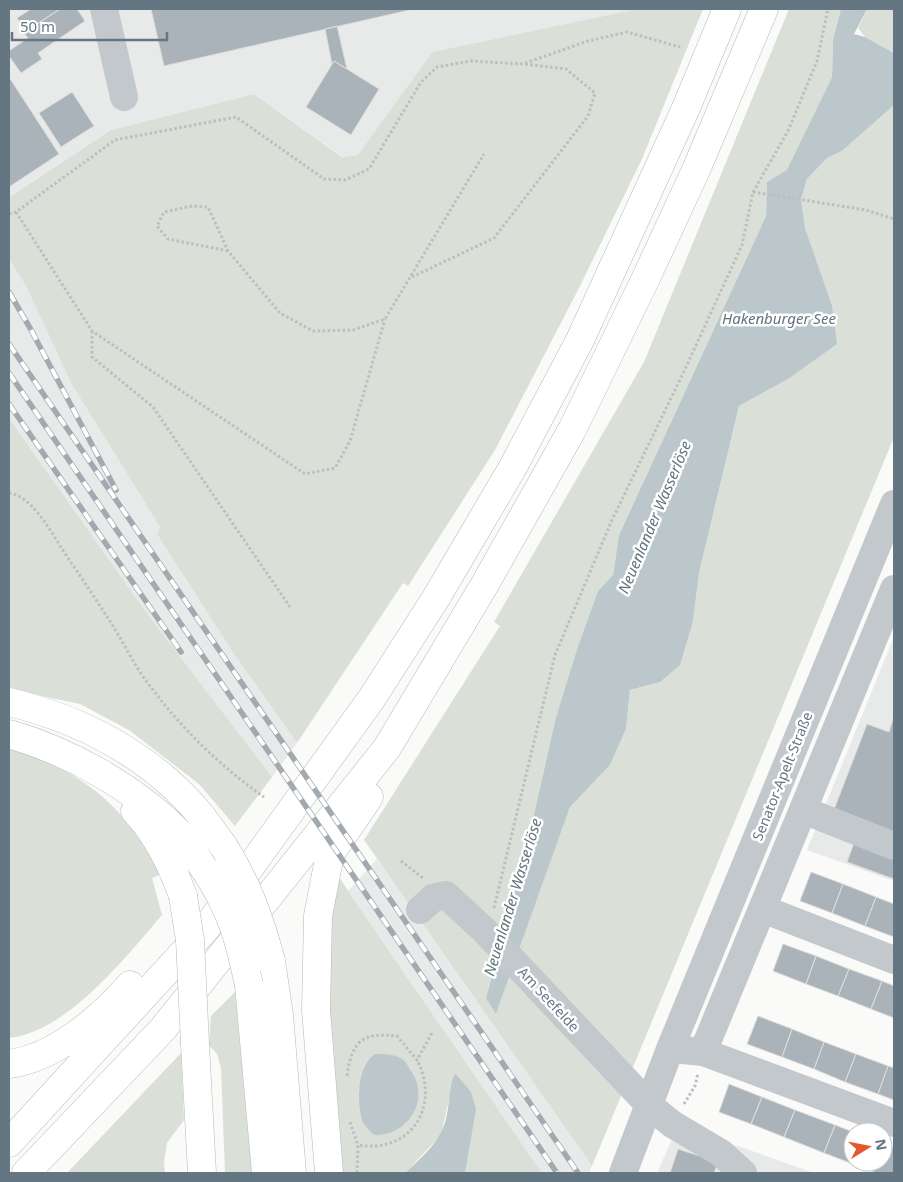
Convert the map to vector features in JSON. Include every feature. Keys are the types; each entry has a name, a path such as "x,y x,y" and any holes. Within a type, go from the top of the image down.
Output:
{"highway":[{"path":"9,1143 207,928 372,698 436,598 513,467 580,340 686,108 727,9"},
{"path":"26,1173 162,1030 387,748 485,584 572,430 688,187 764,9"},
{"path":"9,702 39,709 108,738 172,785 200,814 241,873 253,901 271,961 279,1015 292,1173"},
{"path":"9,734 36,742 96,771 146,805 180,834 225,901 234,922 249,985 266,1173"},
{"path":"329,1173 316,1010 318,916 330,854 378,784 387,748"},
{"path":"96,771 138,813 157,840 174,870 183,896 190,940 202,1173"},
{"path":"9,1064 63,1044 114,1004 169,941 207,928"}],"street":[{"path":"104,9 124,97"},
{"name":"Senator-Apelt-Straße","path":"623,1173 650,1106 670,1049 894,504"},
{"path":"703,1052 803,810 892,602"},
{"path":"803,810 894,846"},
{"name":"Am Seefelde","path":"420,910 433,898 446,895 499,946 650,1106 672,1124 721,1153 743,1173"},
{"path":"762,909 894,960"},
{"path":"670,1049 703,1052 894,1123"}],"path":[{"path":"499,946 497,900 555,655 612,520 686,367 742,245 753,192 788,131 817,60 828,9"},
{"path":"523,64 588,41 627,32 680,47"},
{"path":"9,214 16,212 116,140 236,117 324,179 345,180 370,169 421,82 437,67 471,61 566,69 595,94 588,116 494,238 411,277"},
{"path":"16,212 92,331 305,474 335,468 350,441 385,319 484,154"},
{"path":"753,192 866,210 894,219"},
{"path":"228,251 168,239 157,226 164,212 192,206 208,207 228,251 280,313 313,331 354,330 385,319"},
{"path":"92,331 92,357 153,407 290,608"},
{"path":"9,493 16,494 29,503 57,541 149,685 186,730 232,774 264,797"},
{"path":"417,1060 432,1033"},
{"path":"346,1078 350,1056 358,1043 376,1034 398,1036 417,1060 423,1071 425,1089 424,1111 413,1128 405,1137 390,1144 373,1147 358,1145"},
{"path":"672,1124 695,1086 703,1052"},
{"path":"350,1118 358,1145 357,1173"}],"shaded area":[{"path":"9,9 637,9 432,52 358,155 343,157 254,94 111,130 11,196 9,193"},
{"path":"637,9 703,9 642,159 578,290 495,450 408,586 403,583 297,743 232,651 157,534 160,527 71,383 26,286 9,259 9,193 11,196 111,130 254,94 342,157 358,155 432,52"},
{"path":"789,9 841,9 833,40 832,77 787,171 767,182 766,216 619,535 613,575 598,591 578,646 556,717 531,828 486,997 496,1014 570,807 610,765 626,729 630,690 660,682 693,621 699,573 739,406 788,379 836,344 832,305 805,228 801,200 807,179 827,158 842,151 894,105 894,437 592,1166 364,840 500,626 494,622 644,362"},
{"path":"867,9 894,9 894,53 865,37 858,28"},
{"path":"9,259 26,286 71,383 160,527 157,534 232,651 297,743 272,777 143,608 9,418"},
{"path":"9,418 143,608 272,777 235,826 199,784 129,730 80,704 9,689"},
{"path":"894,637 894,881 807,850"},
{"path":"9,749 44,761 77,778 93,789 120,814 140,840 161,874 152,878 162,915 113,971 73,1008 31,1033 9,1038"},
{"path":"377,859 592,1166 589,1173 542,1173 354,900 348,891"},
{"path":"339,877 542,1173 465,1173 470,1141 462,1082 455,1073 441,1135 405,1173 336,1173 322,962","holes":["359,1088 418,1106 361,1101"]},
{"path":"235,992 252,1173 225,1173 221,1068 217,1054 209,1045 211,1016"},
{"path":"181,1053 184,1120 167,1143 164,1162 165,1173 67,1173"},
{"path":"683,1114 718,1139 814,1173 657,1173"}],"water":[{"name":"Hakenburger See","path":"841,9 867,9 854,34 865,37 894,53 894,105 842,151 827,158 807,179 801,200 805,228 832,305 837,344 788,379 739,406 699,573 693,621 680,665 660,682 630,690 626,729 610,765 570,807 496,1014 486,998 531,828 556,717 578,646 598,591 613,575 619,535 766,216 767,182 787,170 832,77 833,40"},
{"path":"375,1054 392,1055 403,1060 417,1082 418,1093 417,1104 413,1114 406,1123 397,1130 386,1134 374,1135 363,1122 359,1091 365,1066"},
{"path":"455,1073 471,1092 476,1109 465,1173 405,1173 431,1147 441,1132 445,1123"}],"building":[{"path":"31,9 60,9 26,31 17,18"},
{"path":"60,9 77,9 85,21 38,53 42,59 21,73 9,56 9,51 28,38 24,33"},
{"path":"151,9 414,9 164,66"},
{"path":"337,26 347,69 334,61 332,64 325,29"},
{"path":"334,61 379,89 351,135 306,107"},
{"path":"9,77 59,154 9,187"},
{"path":"72,92 94,126 61,147 39,113"},
{"path":"894,716 894,836 833,812 867,724 889,732"},
{"path":"854,843 894,858 894,879 847,862"},
{"path":"811,872 843,884 832,913 800,901"},
{"path":"843,884 876,897 865,926 832,913"},
{"path":"876,897 894,904 894,937 865,926"},
{"path":"783,944 816,956 806,984 773,971"},
{"path":"816,956 849,969 838,996 806,984"},
{"path":"849,969 882,981 871,1009 838,996"},
{"path":"882,981 894,986 894,1018 871,1009"},
{"path":"758,1016 792,1029 782,1057 747,1044"},
{"path":"792,1029 824,1042 814,1069 782,1057"},
{"path":"824,1042 856,1054 845,1082 814,1069"},
{"path":"856,1054 888,1066 878,1094 845,1082"},
{"path":"888,1066 894,1068 894,1100 878,1094"},
{"path":"729,1084 762,1097 751,1124 719,1112"},
{"path":"762,1097 795,1110 784,1137 751,1124"},
{"path":"795,1110 835,1125 824,1153 784,1137"},
{"path":"835,1125 843,1128 843,1160 824,1153"},
{"path":"894,1148 894,1173 874,1172 893,1172"},
{"path":"678,1149 718,1162 714,1173 670,1173"}],"railway":[{"path":"9,292 116,490"},
{"path":"9,344 578,1173"},
{"path":"9,373 557,1173"},
{"path":"9,404 181,652"}],"water label":[{"name":"Neuenlander Wasserlöse","path":"654,517"},
{"name":"Neuenlander Wasserlöse","path":"512,897"}]}
